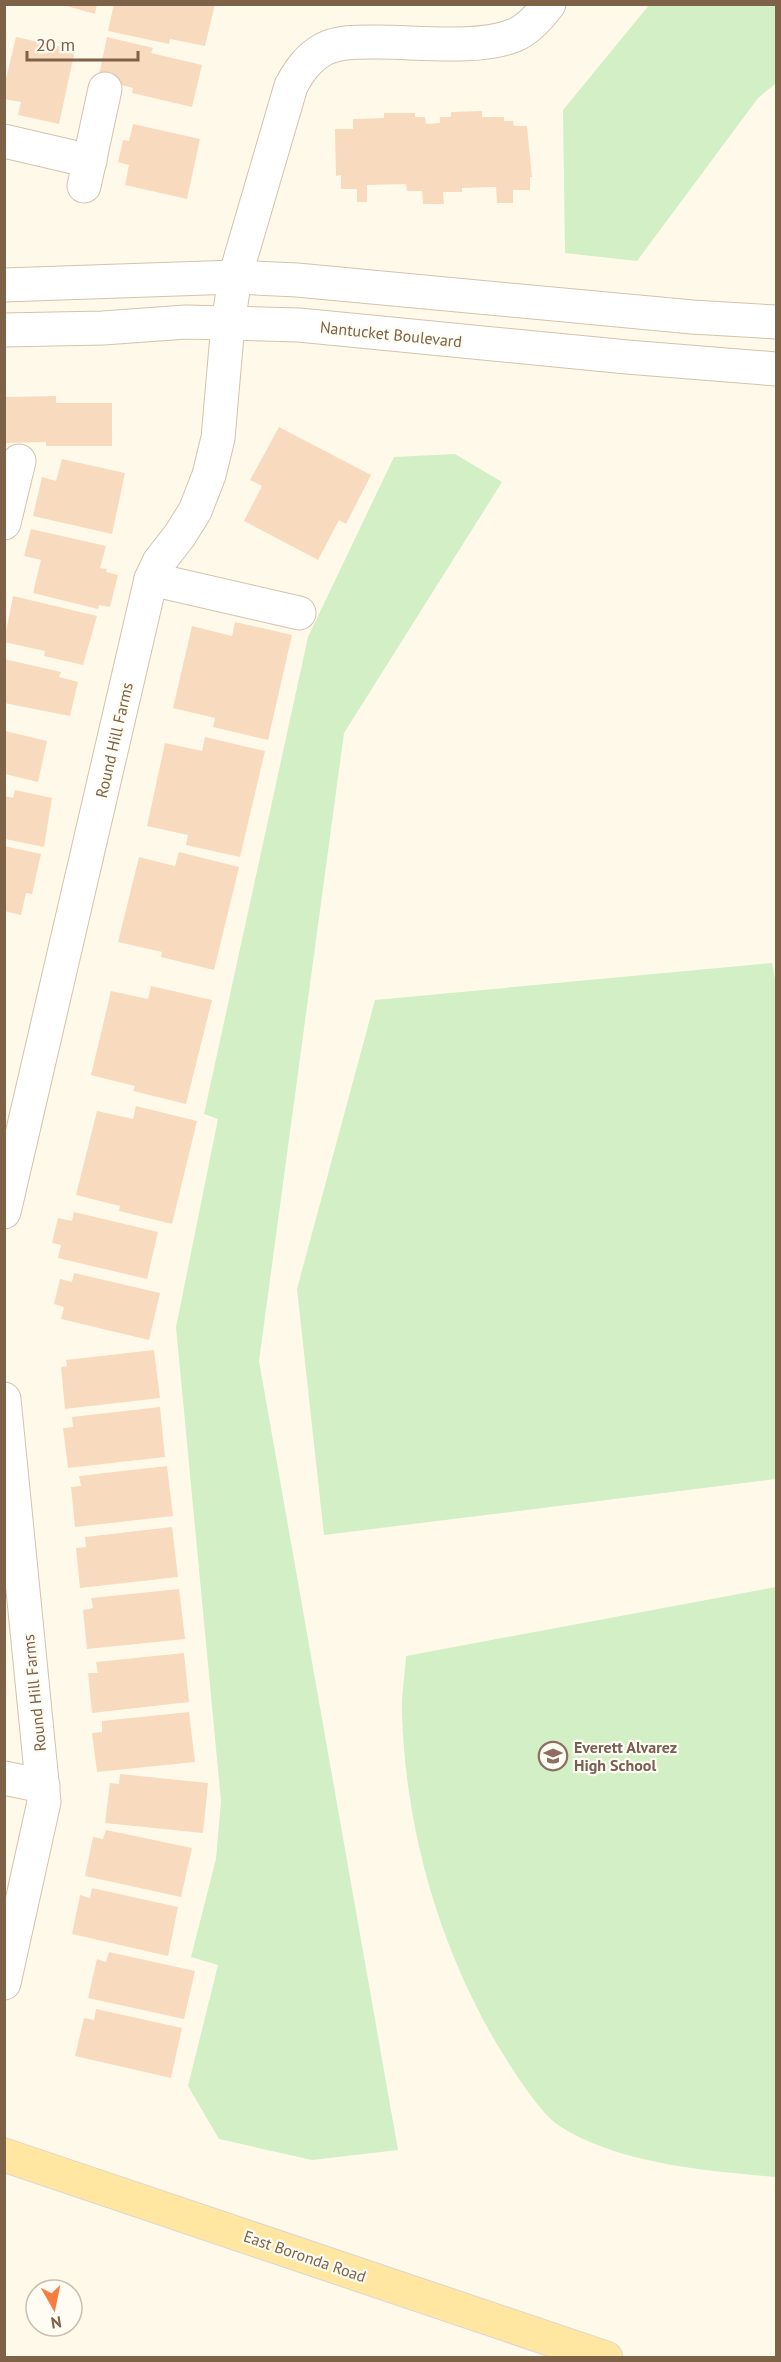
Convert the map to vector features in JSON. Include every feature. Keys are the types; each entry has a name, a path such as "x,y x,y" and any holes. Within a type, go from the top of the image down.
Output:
{"main road":[{"name":"East Boronda Road","path":"4,2155 606,2358"}],"street":[{"name":"Round Hill Farms","path":"4,1212 151,579 159,561 180,535 195,511 209,475 220,428 228,324 235,277 291,86 300,70 311,58 326,48 342,44 501,39 517,34 528,26 549,4"},
{"path":"4,141 87,174 105,89"},
{"path":"4,285 235,277 297,280 692,317 777,322"},
{"name":"Nantucket Boulevard","path":"4,330 103,328 186,322 299,325 777,369"},
{"path":"4,523 18,461"},
{"path":"151,579 298,613"},
{"name":"Round Hill Farms","path":"4,1399 43,1786 43,1816 4,1983"},
{"path":"4,1778 43,1786"}],"green space":[{"path":"650,4 776,5 776,83 758,98 637,261 565,253 563,110"},
{"path":"455,454 502,482 344,733 259,1361 398,2150 312,2160 219,2139 188,2086 218,1965 191,1957 216,1859 221,1801 176,1327 218,1119 204,1114 308,637 394,457"},
{"path":"772,963 776,985 776,1479 324,1535 297,1289 375,1000"},
{"path":"776,1587 776,2177 693,2168 607,2149 558,2125 542,2110 517,2077 477,2008 443,1928 429,1886 410,1802 402,1708 406,1656"}],"building":[{"path":"60,4 97,4 95,14"},
{"path":"114,4 215,4 205,46 170,39 169,44 108,31"},
{"path":"16,37 75,50 59,124 18,115 21,102 4,99 4,87"},
{"path":"107,37 153,48 151,53 202,65 192,107 132,93 133,88 98,79"},
{"path":"482,111 482,117 504,117 504,121 513,121 514,126 527,126 532,177 530,177 530,190 513,190 513,203 497,203 496,187 462,188 462,192 443,192 444,204 423,204 422,191 407,191 406,184 367,185 367,202 357,202 357,189 341,189 341,175 336,176 335,129 353,129 353,119 384,118 384,113 415,113 415,117 425,117 426,124 440,123 440,117 451,117 451,112"},
{"path":"133,124 200,139 187,199 125,185 129,165 118,162 123,140 129,141"},
{"path":"56,396 56,403 112,403 112,446 46,446 46,442 4,443 4,397"},
{"path":"279,427 371,475 346,524 339,520 318,560 244,521 262,486 250,480"},
{"path":"62,459 125,473 112,534 33,516 42,477 56,481"},
{"path":"31,529 106,546 100,568 118,575 110,607 99,605 98,609 33,593 41,560 24,556"},
{"path":"13,596 97,616 83,665 44,656 45,651 4,642"},
{"path":"235,622 292,635 268,740 213,727 215,718 173,708 192,626 232,636"},
{"path":"4,659 61,672 59,677 78,682 70,716 4,703"},
{"path":"5,731 47,741 38,782 5,774"},
{"path":"205,737 265,751 240,857 186,845 188,835 147,826 165,743 202,751"},
{"path":"15,790 52,798 44,847 5,839 5,796 13,798"},
{"path":"4,846 41,854 32,894 26,893 21,915 4,911"},
{"path":"179,852 239,867 214,970 161,957 162,952 118,942 139,857 175,866"},
{"path":"151,986 212,1000 186,1104 133,1091 135,1086 91,1075 111,991 148,999"},
{"path":"136,1106 197,1121 172,1224 119,1211 120,1206 76,1195 97,1111 133,1119"},
{"path":"74,1212 158,1232 147,1279 58,1258 61,1245 52,1243 58,1218 72,1221"},
{"path":"74,1273 160,1293 149,1340 61,1319 64,1307 54,1304 60,1279 72,1282"},
{"path":"154,1350 160,1398 65,1409 61,1367 67,1366 66,1360"},
{"path":"160,1407 165,1457 68,1468 63,1428 73,1427 72,1417"},
{"path":"167,1466 173,1516 75,1527 71,1487 81,1486 79,1476"},
{"path":"172,1527 178,1577 80,1588 76,1548 86,1547 85,1537"},
{"path":"179,1589 185,1639 87,1649 83,1610 93,1608 91,1598"},
{"path":"184,1653 189,1702 92,1713 88,1673 98,1673 96,1662"},
{"path":"189,1712 195,1762 97,1772 92,1733 102,1732 102,1721"},
{"path":"120,1774 208,1783 203,1833 105,1823 110,1783 119,1784"},
{"path":"106,1830 192,1848 181,1897 85,1876 93,1837 103,1839"},
{"path":"92,1888 178,1907 168,1956 72,1934 80,1895 90,1898"},
{"path":"109,1952 195,1971 184,2019 88,1998 97,1959 106,1962"},
{"path":"96,2009 182,2028 171,2078 75,2056 84,2018 94,2020"}],"place":[{"name":"Everett Alvarez High School","path":"553,1756"}]}
